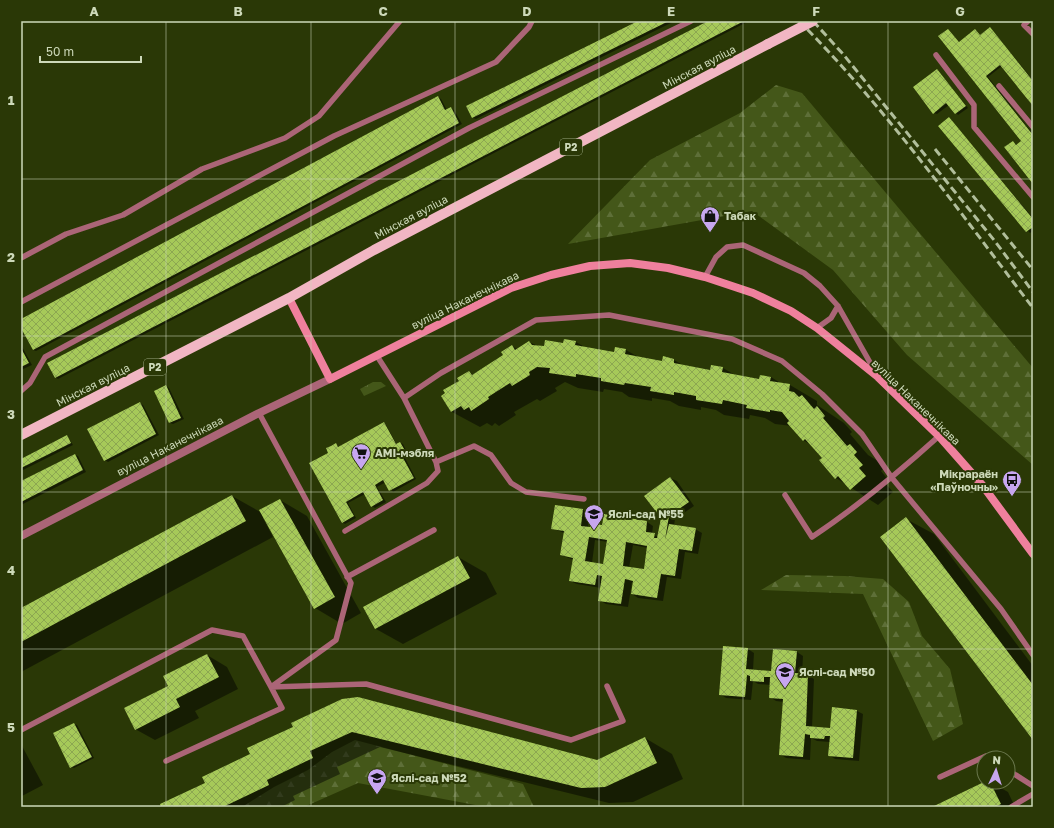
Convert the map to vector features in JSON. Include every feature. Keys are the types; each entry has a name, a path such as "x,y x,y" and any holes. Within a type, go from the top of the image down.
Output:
{"main road":[{"name":"Мінская вуліца","path":"21,435 289,298 374,250 814,21"},
{"name":"вуліца Наканечнікава","path":"330,379 511,288 551,275 590,266 630,263 668,268 705,277 753,293 791,311 817,328 878,377 939,436 983,486 1033,554"},
{"path":"289,298 330,379"}],"street":[{"name":"вуліца Наканечнікава","path":"21,536 258,413 330,379"}],"lane":[{"path":"21,258 66,234 123,215 202,169 285,138 319,116 400,21"},
{"path":"21,302 334,136 496,62 529,27 532,21"},
{"path":"21,391 30,383 45,357 469,128 691,21"},
{"path":"1028,21 1024,25 1033,34"},
{"path":"936,55 974,105 974,127 1033,197"},
{"path":"999,86 1033,127"},
{"path":"705,277 716,256 726,247 743,245 804,273 820,286 838,306 878,377"},
{"path":"817,328 831,318 838,306"},
{"path":"404,398 441,373 536,320 609,315 732,339 782,361 822,394 862,434 892,478 1000,609 1033,655"},
{"path":"345,531 426,483 438,471 436,462 404,398 377,356"},
{"path":"258,413 351,583 336,640 271,687"},
{"path":"785,495 812,537 849,512 892,478 939,436"},
{"path":"436,462 474,446 491,455 511,483 526,492 584,500"},
{"path":"347,577 434,530"},
{"path":"21,730 212,630 242,636 282,708 166,761"},
{"path":"271,687 366,684 571,740 623,721 607,686"},
{"path":"940,776 976,760"},
{"path":"1016,775 1033,786"},
{"path":"1011,807 1033,794"}],"green space":[{"path":"776,85 802,93 1033,368 1033,465 907,355 833,270 752,211 568,244 650,160 740,113"},
{"path":"373,382 381,382 386,386 364,396 360,389"},
{"path":"786,575 845,576 883,579 909,602 922,636 950,669 963,724 933,741 863,594 761,590"},
{"path":"355,740 523,784 534,807 486,807 358,783 304,807 242,807 274,787 308,770 332,752"}],"building":[{"path":"638,21 669,21 472,118 466,106"},
{"path":"708,21 744,21 55,378 47,363"},
{"path":"990,27 1033,81 1033,106 1000,65 986,76 1033,135 1033,184 1004,147 1013,141 1016,145 1021,141 938,36 948,29 959,42 975,29 980,35"},
{"path":"937,69 966,106 955,114 946,103 933,114 913,87"},
{"path":"438,96 445,110 451,107 459,123 33,350 21,328 21,319"},
{"path":"949,117 1033,219 1033,227 1026,232 938,126"},
{"path":"564,339 576,341 575,345 614,352 615,347 626,349 625,354 662,361 663,356 674,359 674,363 710,370 711,365 723,367 722,372 759,379 760,375 771,377 770,381 790,384 789,391 794,392 799,397 802,395 814,409 817,406 825,416 823,418 847,446 850,444 857,452 854,455 863,465 859,468 866,476 850,490 838,476 835,479 819,460 822,458 805,439 803,441 787,423 789,421 782,412 770,410 770,412 746,408 747,405 723,400 722,404 696,400 696,396 674,392 674,395 650,391 651,387 625,383 624,385 601,381 601,378 576,374 576,377 549,373 550,368 537,367 529,372 530,375 512,386 510,383 488,397 489,399 471,411 469,407 464,410 461,406 451,412 441,396 445,393 443,390 459,381 457,378 469,371 472,375 503,355 501,352 512,345 515,350 529,341 532,345 544,346 545,340 563,343"},
{"path":"21,348 29,363 21,367"},
{"path":"166,385 181,418 169,423 154,391"},
{"path":"140,402 156,434 104,461 87,429"},
{"name":"AMI-мэбля","path":"384,422 396,444 400,442 407,454 402,456 414,478 389,491 383,480 375,485 383,500 371,507 363,492 346,502 354,516 342,523 309,463 328,453 326,448 336,443 338,447"},
{"path":"67,435 71,443 21,468 21,459"},
{"path":"75,454 83,470 21,502 21,481"},
{"path":"670,477 689,502 669,516 665,540 669,524 696,528 692,551 679,549 675,576 661,574 657,598 631,594 633,581 625,579 621,604 598,601 602,576 597,575 595,585 569,581 573,558 560,555 564,531 551,529 555,505 583,509 581,526 590,527 591,524 602,525 604,514 647,521 646,532 655,533 654,538 657,538 661,518 644,496","holes":["589,537 607,540 603,564 585,561","626,542 647,546 644,569 623,566"]},
{"path":"232,495 246,521 21,642 21,608"},
{"path":"280,499 335,597 314,609 259,510"},
{"path":"906,517 1033,685 1033,740 880,537"},
{"path":"458,556 470,578 375,629 363,607"},
{"path":"723,646 748,648 746,669 771,671 773,649 797,651 795,673 808,674 806,726 830,728 832,707 857,710 853,758 828,756 830,736 825,736 824,739 810,738 810,735 805,734 803,757 779,755 783,699 769,698 770,677 764,677 764,682 750,681 750,676 747,675 745,697 719,695"},
{"path":"207,654 219,677 176,699 180,707 135,730 124,708 168,686 163,676"},
{"path":"358,697 597,760 645,737 657,763 605,787 581,788 352,732 310,751 313,758 267,780 269,785 223,807 161,807 160,804 205,783 202,777 250,754 247,748 293,727 291,723 342,699"},
{"path":"74,723 92,757 70,768 53,733"},
{"path":"976,786 976,790 994,790 1001,804 995,807 932,807"}],"railway":[{"path":"799,21 831,54 891,124 949,197 1033,308"},
{"path":"813,21 843,54 994,240 1033,292"},
{"path":"935,149 1033,270"}],"place":[{"name":"Табак","path":"710,233"},
{"name":"AMI-мэбля","path":"361,470"},
{"name":"Мікрараён «Паўночны»","path":"1012,497"},
{"name":"Яслі-сад №55","path":"594,531"},
{"name":"Яслі-сад №50","path":"785,689"},
{"name":"Яслі-сад №52","path":"377,795"}]}
